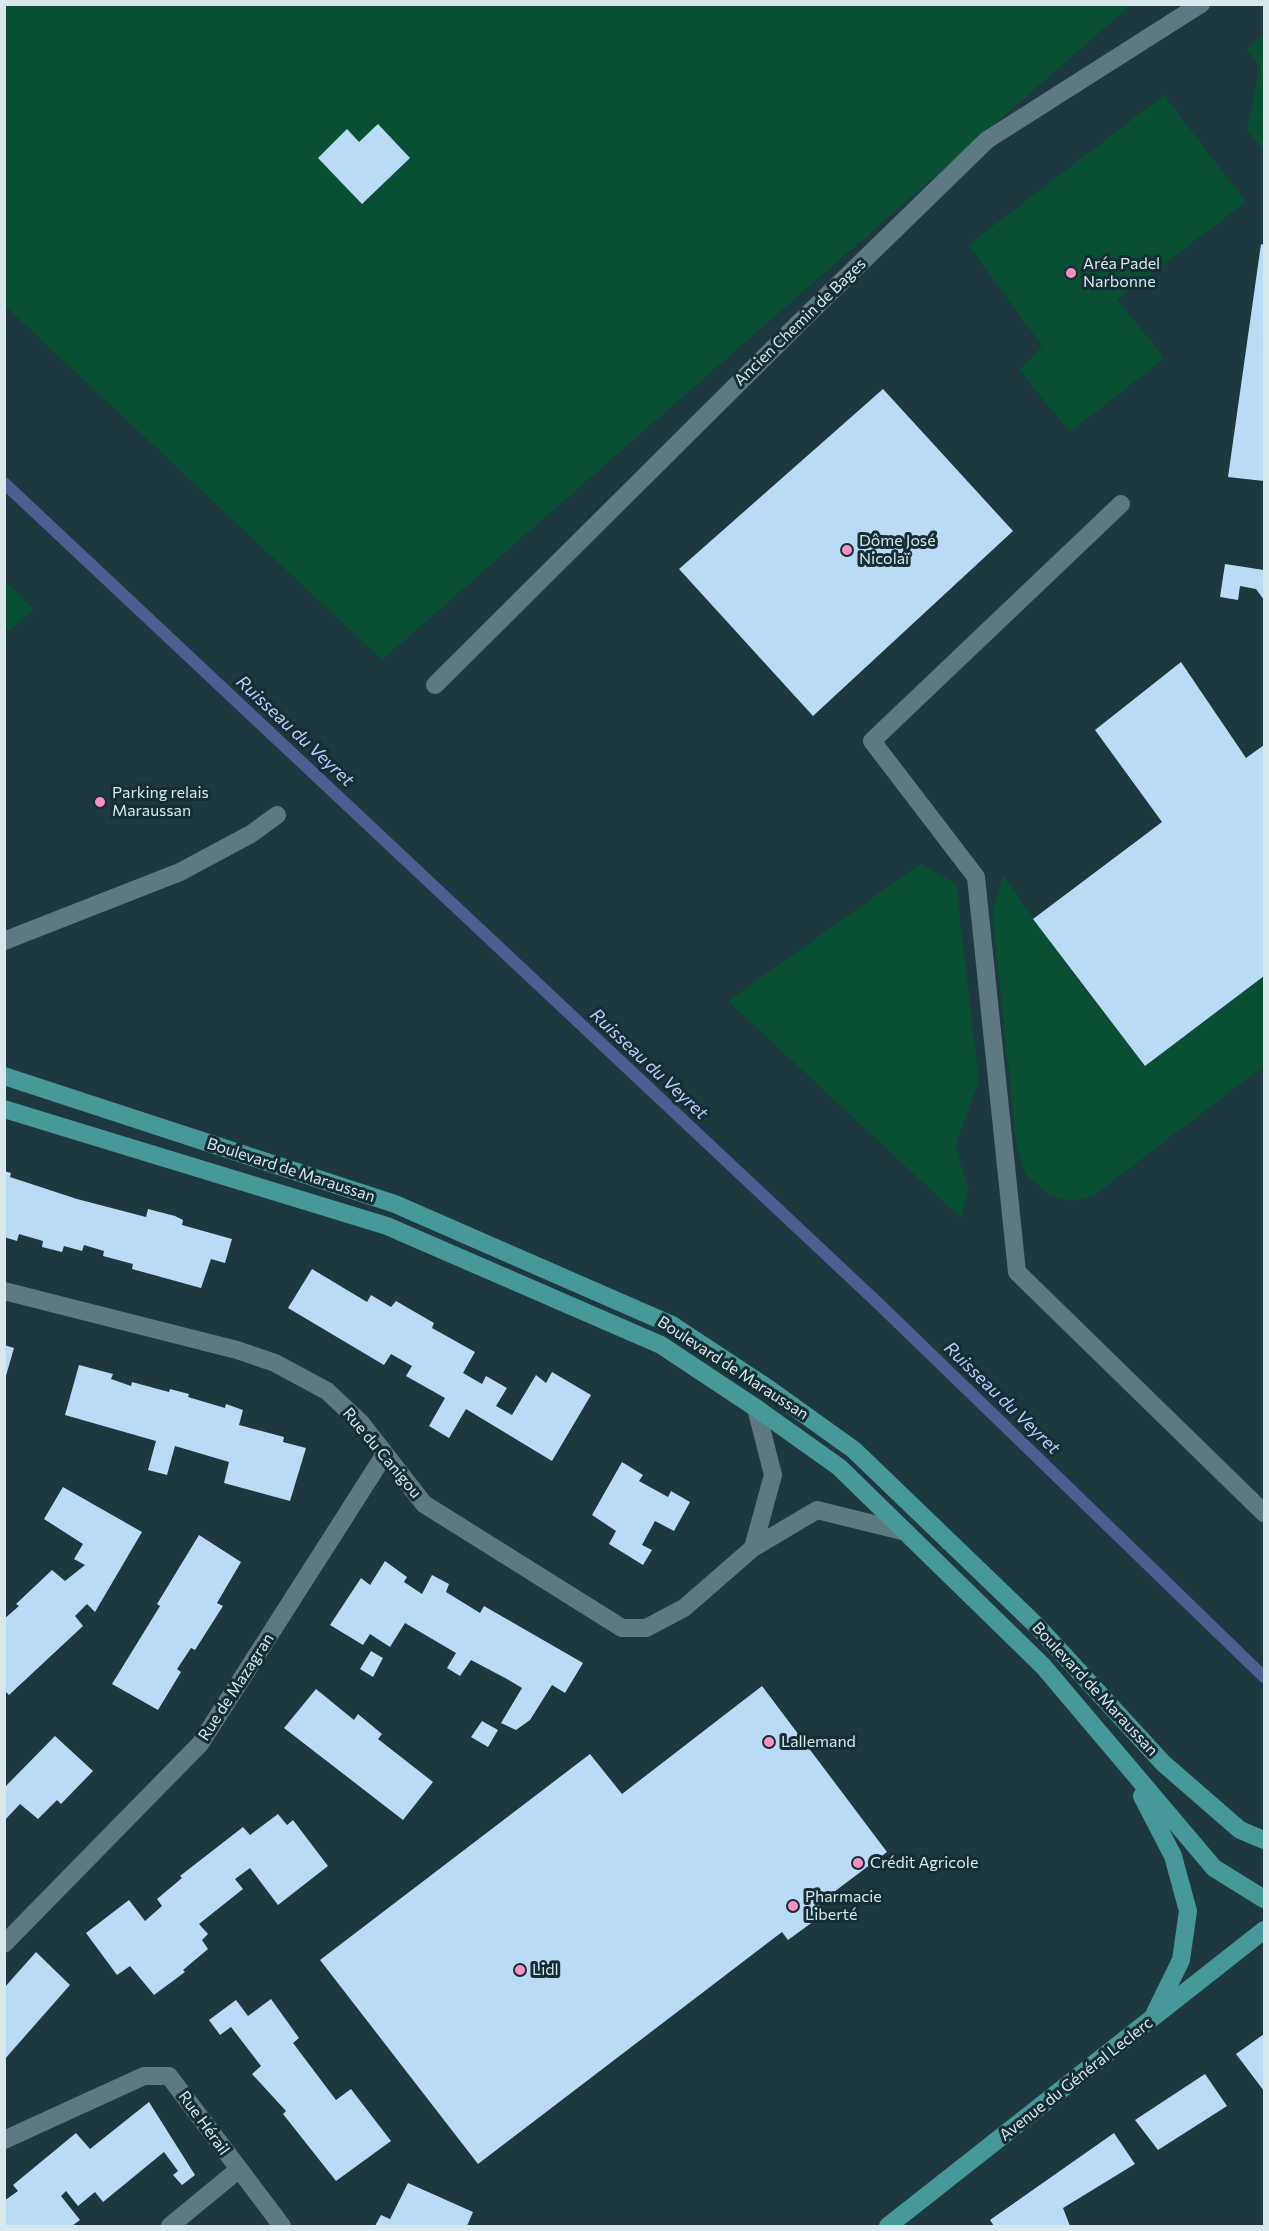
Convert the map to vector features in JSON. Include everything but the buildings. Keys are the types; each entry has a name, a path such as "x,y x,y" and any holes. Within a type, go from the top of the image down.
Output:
{"main road":[{"name":"Boulevard de Maraussan","path":"4,1076 395,1204 672,1325 769,1389 854,1450 1038,1627 1163,1763 1240,1830 1264,1840"},
{"name":"Boulevard de Maraussan","path":"4,1110 387,1226 661,1345 839,1467 1043,1666 1214,1868 1264,1899"},
{"name":"Boulevard de Maraussan","path":"1127,1767 1173,1856 1188,1911 1181,1960 1152,2019"},
{"name":"Avenue du Général Leclerc","path":"888,2226 1264,1930"}],"street":[{"name":"Ancien Chemin de Bages","path":"435,685 791,330 987,140 1201,4"},
{"path":"1121,504 872,741 976,877 1017,1272 1264,1513"},
{"path":"4,941 180,872 251,834 277,815"},
{"name":"Rue du Canigou","path":"4,1291 237,1350 275,1363 327,1391 361,1423 424,1504 622,1628 646,1628 684,1608 753,1548 817,1510 906,1532"},
{"path":"753,1548 773,1475 756,1408"},
{"name":"Rue de Mazagran","path":"4,1944 200,1744 385,1454"},
{"name":"Rue Hérail","path":"4,2140 144,2076 169,2076 282,2226"},
{"name":"Rue Hérail","path":"170,2226 238,2170"}],"green space":[{"path":"4,5 1131,5 382,660 5,306"},
{"path":"1264,34 1264,150 1247,130 1260,66 1247,49"},
{"name":"Aréa Padel Narbonne","path":"1164,95 1246,202 1117,300 1165,358 1070,432 1019,370 1042,346 968,245"},
{"path":"5,581 34,609 10,630 5,625"},
{"path":"920,864 956,883 979,1081 955,1146 969,1189 961,1218 728,1001"},
{"path":"1003,875 1070,969 1145,1066 1264,976 1264,1066 1093,1196 1070,1201 1048,1194 1026,1175 1017,1148 992,911"}],"waterway":[{"name":"Ruisseau du Veyret","path":"4,483 880,1305 1264,1677"}],"place":[{"name":"Aréa Padel Narbonne","path":"1071,273"},
{"name":"Dôme José Nicolaï","path":"847,550"},
{"name":"Parking relais Maraussan","path":"100,802"},
{"name":"Lallemand","path":"769,1742"},
{"name":"Crédit Agricole","path":"858,1863"},
{"name":"Pharmacie Liberté","path":"793,1906"},
{"name":"Lidl","path":"520,1970"}]}
